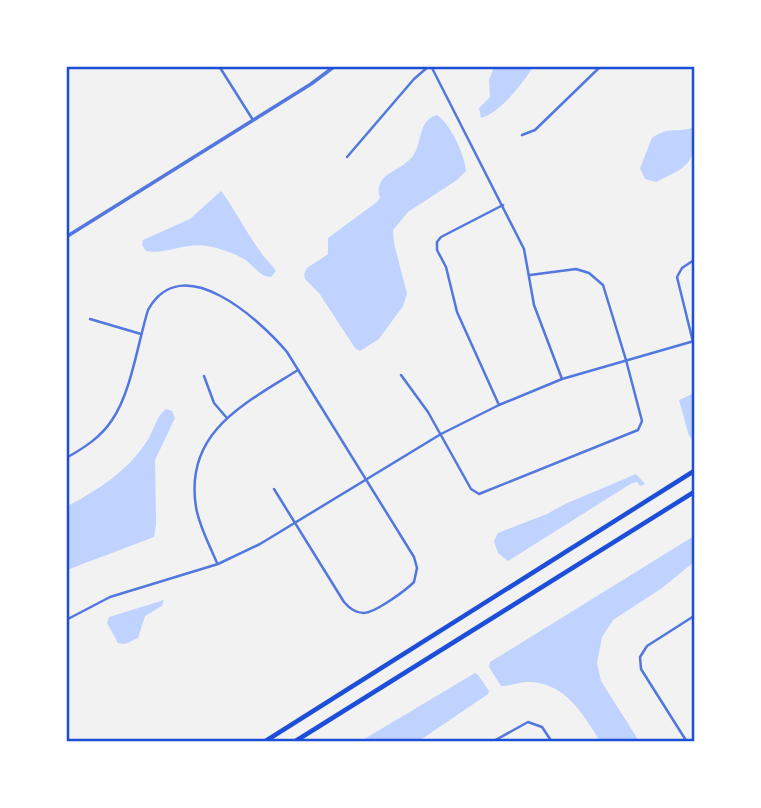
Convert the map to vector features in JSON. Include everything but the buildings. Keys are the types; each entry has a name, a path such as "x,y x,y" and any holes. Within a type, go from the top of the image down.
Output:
{"main road":[{"path":"264,741 695,471"},
{"path":"293,741 695,492"}],"street":[{"path":"219,66 253,120"},
{"path":"66,237 335,66"},
{"path":"347,156 414,79 430,66 524,249 534,305 562,379"},
{"path":"522,135 535,130 601,66"},
{"path":"499,405 457,312 437,243 441,237 503,205"},
{"path":"66,620 110,597 218,564 296,524 441,434 499,405 562,379 694,341 677,276 682,268 695,260"},
{"path":"401,374 416,392 471,489 476,493 486,492 638,430 642,421 607,293 597,279 576,269 530,275"},
{"path":"66,452 68,458 100,434 113,419 122,401 153,300 162,292 192,285 205,288 250,315 270,332 298,370 414,557 417,568 411,585 375,609 360,612 347,606 274,489"},
{"path":"90,319 141,334"},
{"path":"218,564 197,509 197,466 205,446 226,417 298,370"},
{"path":"204,376 214,403 226,417"},
{"path":"687,741 641,670 639,657 647,646 695,616"},
{"path":"492,741 528,722 542,727 552,741"}],"water":[{"path":"494,67 533,67 503,104 481,118 479,108 490,97 489,80"},
{"path":"437,115 456,140 466,171 457,180 408,212 393,230 407,294 403,306 379,339 360,351 355,348 304,274 307,268 328,254 328,238 377,202 380,198 380,183 412,157 423,127"},
{"path":"694,127 693,149 688,163 656,182 645,179 640,168 652,138 664,132"},
{"path":"221,191 276,271 271,277 260,273 248,261 216,248 199,245 153,252 146,251 142,245 143,240 190,219"},
{"path":"694,393 694,441 689,436 679,400"},
{"path":"166,409 172,411 175,418 155,460 154,537 67,570 67,506 100,487 131,462"},
{"path":"636,474 645,484 640,486 637,482 632,483 508,561 498,553 494,541 498,533"},
{"path":"694,536 694,562 662,588 613,620 602,637 597,663 601,681 639,741 600,741 572,701 552,687 528,682 501,686 489,667 490,662"},
{"path":"164,600 162,606 145,616 138,638 125,644 118,643 107,623 109,617"},
{"path":"475,673 489,691 488,694 419,741 361,741"}]}
